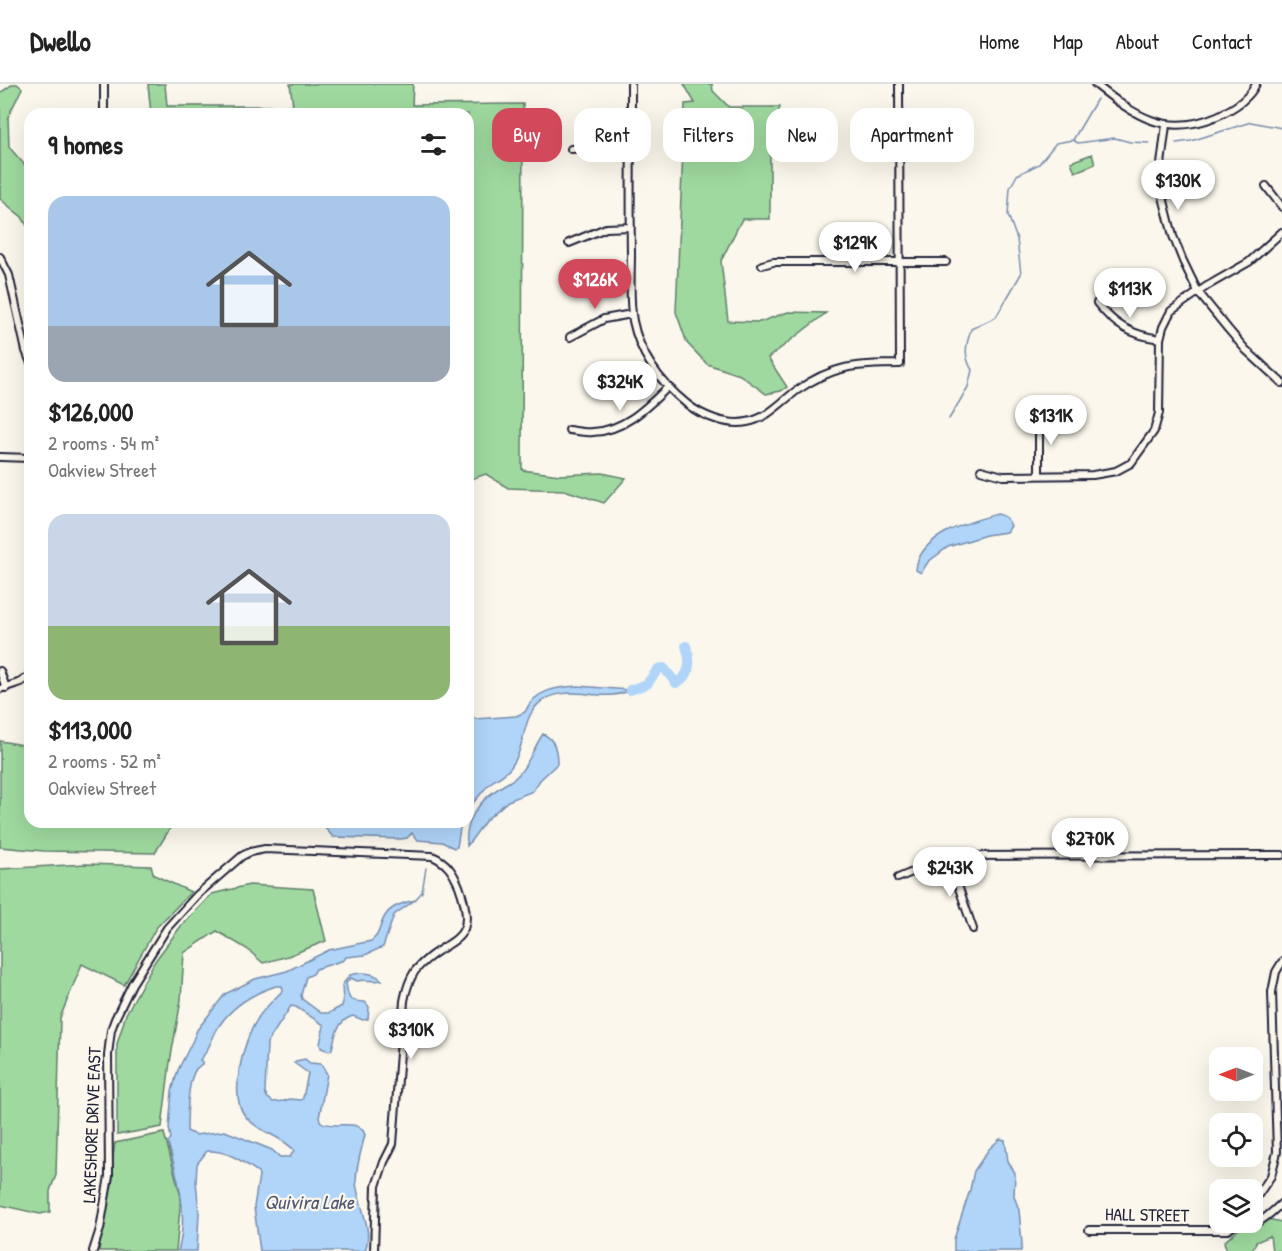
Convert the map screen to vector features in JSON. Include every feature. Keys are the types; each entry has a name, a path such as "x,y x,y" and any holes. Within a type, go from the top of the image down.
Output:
{"street":[{"path":"104,84 104,108"},
{"path":"632,84 632,108"},
{"path":"898,84 898,108"},
{"path":"1095,84 1119,103 1143,117 1166,125 1185,126 1203,122 1226,112 1246,99 1256,84"},
{"path":"1166,125 1161,164 1164,206 1173,236 1198,292 1246,350 1282,383"},
{"path":"631,162 632,314 643,348 656,373 668,387 694,409 722,421 746,422 764,417 809,382 839,368 867,364 900,364 899,162"},
{"path":"1266,186 1282,207"},
{"path":"569,243 606,228 631,227"},
{"path":"981,470 1003,476 1093,475 1116,471 1131,463 1154,431 1159,412 1160,339 1171,311 1198,292 1250,262 1282,232"},
{"path":"0,257 9,275 24,342"},
{"path":"762,265 773,262 946,262"},
{"path":"1097,303 1107,316 1130,332 1160,339"},
{"path":"570,337 604,319 632,314"},
{"path":"569,430 593,432 614,429 631,420 668,387"},
{"path":"1039,417 1039,476"},
{"path":"0,457 24,458"},
{"path":"0,671 3,689 24,680"},
{"name":"LAKESHORE DRIVE EAST","path":"93,1251 100,1229 109,1176 108,1055 111,1030 123,1000 157,941 177,916 197,895 242,856 265,849 432,856 445,863 450,869 466,909 464,929 458,938 424,962 415,971 406,989 393,1144 376,1186 374,1251"},
{"path":"898,878 963,856 1282,855"},
{"path":"949,859 973,929"},
{"path":"1263,1187 1276,1159 1272,992 1276,972 1282,962"},
{"name":"HALL STREET","path":"1263,1219 1282,1203"},
{"name":"HALL STREET","path":"1089,1230 1209,1230"}],"green space":[{"path":"13,84 22,88 8,117 9,147 24,164 24,220 0,199 0,93"},
{"path":"148,84 165,84 167,106 293,106 290,84 413,84 412,105 523,104 523,108 492,108 492,162 523,162 522,470 560,475 602,473 626,478 604,503 564,490 508,488 486,474 474,478 474,108 150,108"},
{"path":"684,84 712,84 713,91 729,107 780,107 766,108 766,162 770,162 770,219 742,219 721,261 728,321 760,322 788,312 826,313 768,358 787,387 781,391 766,394 740,375 707,364 687,343 676,312 682,162 754,162 754,108 685,108 685,104 695,103"},
{"path":"1092,154 1095,164 1075,172 1071,162"},
{"path":"0,741 23,745 24,828 170,828 155,853 44,851 0,847"},
{"path":"86,864 151,866 154,875 191,892 156,928 124,985 82,964 60,1018 56,1175 50,1191 50,1212 40,1214 0,1205 0,869"},
{"path":"249,885 313,889 326,941 263,963 247,949 217,931 184,953 181,1000 162,1127 117,1135 117,1044 126,1014 155,961 181,926 212,894"},
{"path":"164,1133 181,1197 176,1251 99,1251 115,1143"},
{"path":"1263,1218 1282,1222 1282,1251 1272,1251 1270,1236 1256,1242 1252,1251 1227,1251 1224,1242 1234,1233 1263,1233"}],"water":[{"path":"997,514 1009,521 1011,526 1007,532 986,535 948,547 928,562 921,573 916,570 919,558 935,539 959,526"},
{"path":"562,687 630,690 610,695 566,693 545,699 537,705 527,721 520,750 511,767 493,781 474,801 474,718 516,716 525,712 540,694"},
{"path":"543,734 547,736 554,746 557,764 540,780 533,791 508,801 486,820 467,846 468,828 474,828 474,812 479,805 512,780 526,765"},
{"path":"460,828 457,847 454,848 442,842 418,840 412,833 407,838 401,839 333,837 326,829"},
{"name":"Quivira Lake","path":"415,900 394,915 383,947 365,955 346,957 344,960 316,969 313,974 306,977 302,999 321,1013 329,1013 342,1006 342,985 350,975 367,973 378,977 382,980 357,981 351,978 346,983 350,999 365,1002 369,1007 368,1019 363,1020 353,1016 344,1021 329,1051 321,1048 320,1044 324,1025 291,1006 267,1043 265,1092 267,1097 273,1102 301,1100 308,1073 294,1063 305,1059 310,1063 321,1064 327,1074 319,1118 321,1122 332,1125 358,1126 365,1135 356,1182 367,1226 365,1251 260,1251 254,1207 258,1172 228,1154 207,1151 197,1164 199,1213 197,1251 178,1251 182,1224 181,1197 168,1143 171,1138 169,1128 172,1091 178,1070 197,1030 225,994 255,979 287,971 329,950 371,941 377,935 383,919 391,909","holes":["282,986 283,990 260,1014 248,1040 240,1067 238,1095 245,1116 256,1126 294,1150 290,1157 280,1157 272,1150 225,1131 195,1135 187,1131 188,1099 193,1074 203,1063 200,1060 221,1023 227,1015 249,998 267,989"]},
{"path":"1000,1139 1005,1140 1008,1161 1015,1173 1014,1196 1019,1210 1021,1251 954,1251 954,1239 974,1171 989,1149"}],"waterway":[{"path":"1073,140 1097,99"},
{"path":"1176,143 1191,141 1251,122 1282,128"},
{"path":"949,419 968,387 972,370 967,360 966,350 971,329 996,317 1021,274 1017,239 1008,215 1010,188 1017,175 1039,164 1056,143 1073,140 1078,143 1115,138 1149,143"},
{"path":"630,690 647,684 658,669 664,668 676,683 681,680 689,667 686,646"},
{"path":"415,900 422,892 426,868"}]}
